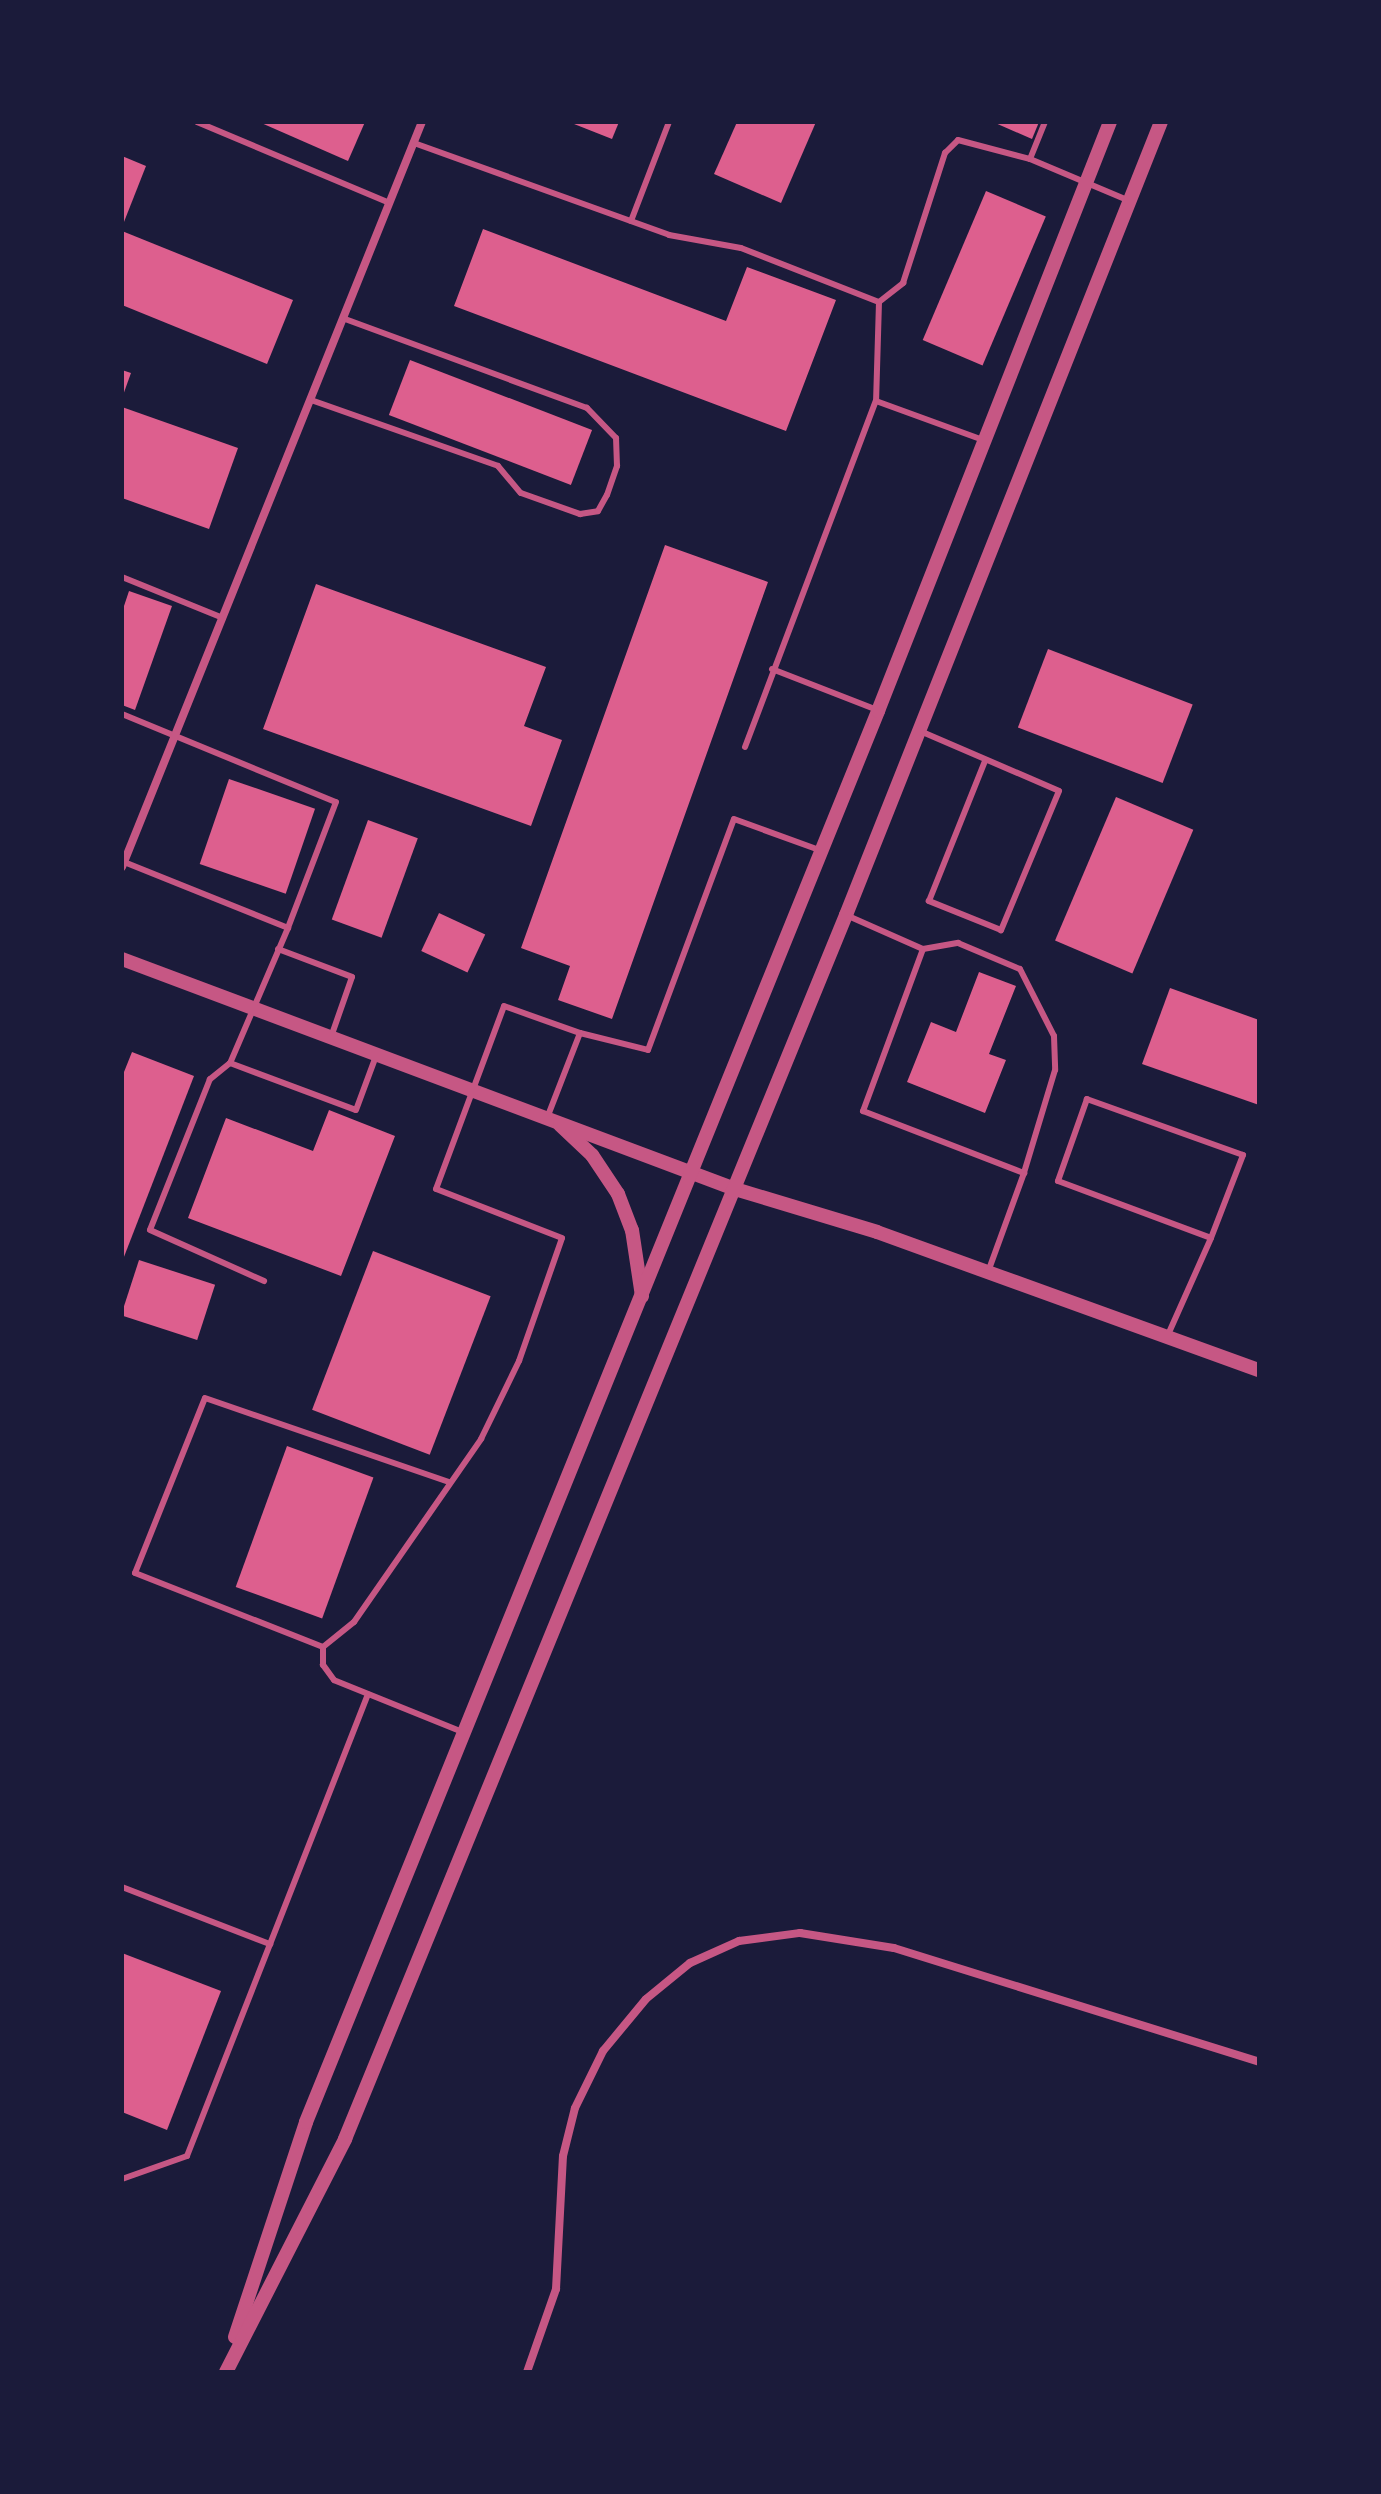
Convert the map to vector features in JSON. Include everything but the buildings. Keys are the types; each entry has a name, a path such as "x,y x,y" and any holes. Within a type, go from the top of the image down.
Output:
{"street":[{"path":"123,864 422,122"},
{"path":"225,2372 306,2122 693,1172 1110,122"},
{"path":"225,2372 345,2139 846,915 1161,122"},
{"path":"122,959 735,1189 988,1272 1259,1370"},
{"path":"551,1119 592,1155 618,1194 632,1230 642,1296"},
{"path":"527,2372 556,2289 563,2156 575,2108 603,2051 646,1999 690,1963 739,1941 800,1933 894,1948 1259,2062"}],"lane":[{"path":"197,122 390,203"},
{"path":"631,221 669,122"},
{"path":"1030,159 1045,122"},
{"path":"745,747 876,401 879,302 903,283 945,153 958,140 1030,159 1130,202"},
{"path":"414,143 669,235 741,248 879,302"},
{"path":"311,400 498,466 521,493 580,514 598,511 607,495 617,466 616,438 587,408 343,318"},
{"path":"876,401 983,440"},
{"path":"122,577 223,618"},
{"path":"772,669 878,711"},
{"path":"122,714 336,802 288,928 230,1063 210,1079 150,1230 264,1281"},
{"path":"920,731 1059,791 1001,930 929,901 985,761"},
{"path":"323,1647 354,1622 481,1439 519,1361 562,1238 436,1189 504,1006 580,1033 648,1050 734,819 820,850"},
{"path":"123,864 288,928"},
{"path":"846,915 923,949 958,943 1020,969 1054,1036 1055,1070 1024,1173 988,1272"},
{"path":"278,949 352,977 331,1037"},
{"path":"923,949 863,1111 1024,1173"},
{"path":"551,1119 580,1033"},
{"path":"230,1063 356,1110 377,1054"},
{"path":"1167,1337 1211,1238 1243,1155 1087,1099 1058,1181 1211,1238"},
{"path":"323,1647 135,1573 205,1398 449,1482"},
{"path":"323,1647 323,1665 334,1680 465,1733"},
{"path":"122,2179 187,2156 368,1694"},
{"path":"122,1887 270,1944"}]}
